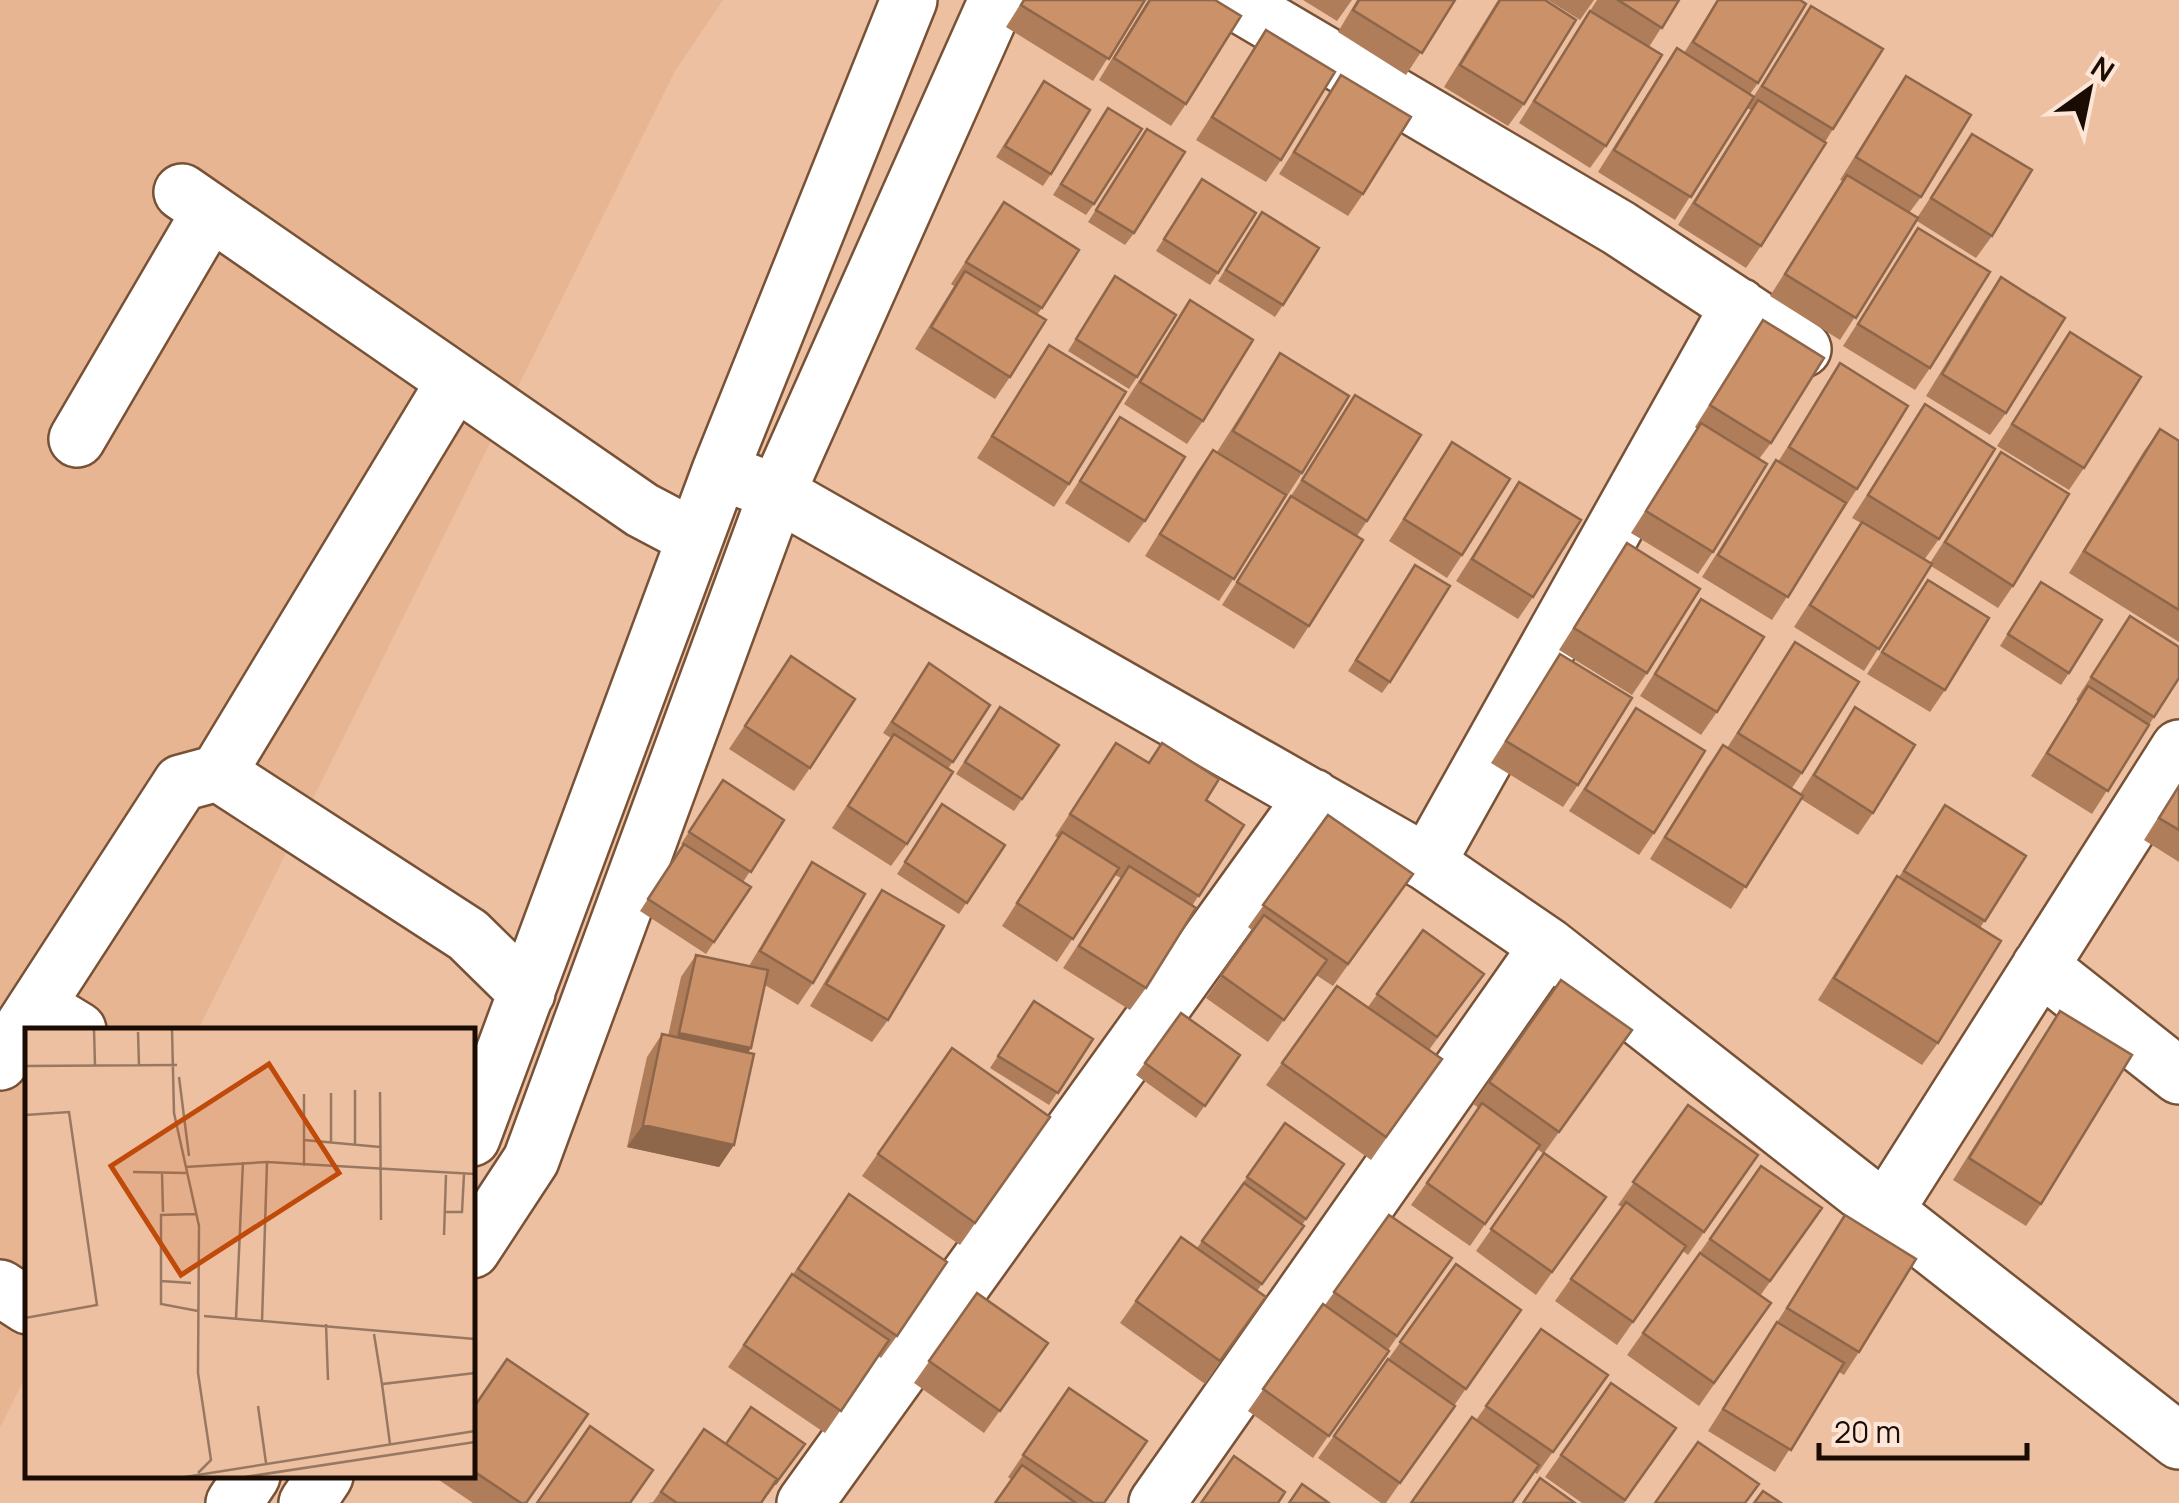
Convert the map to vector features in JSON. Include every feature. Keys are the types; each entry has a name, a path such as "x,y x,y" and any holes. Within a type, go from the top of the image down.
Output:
{"street":[{"path":"475,1130 720,472 909,0"},
{"path":"475,1246 532,1160 777,493 997,0"},
{"path":"1232,0 1619,228 1803,349"},
{"path":"77,439 196,202 642,510 695,538"},
{"path":"1427,863 1739,306"},
{"path":"58,1018 181,783 218,773 455,381"},
{"path":"720,472 777,493 1427,863 1548,946 2179,1441"},
{"path":"1885,1211 2179,748"},
{"path":"218,773 468,936 528,993"},
{"path":"805,1503 1313,798"},
{"path":"1157,1503 1548,946"},
{"path":"2040,966 2179,1076"},
{"path":"0,1062 25,1043"},
{"path":"0,1288 25,1304"},
{"path":"234,1503 251,1478"},
{"path":"308,1503 324,1478"}],"shaded area":[{"path":"0,0 723,0 675,71 199,1028 25,1028 25,1377 0,1428"}],"building":[{"path":"1024,0 1145,0 1109,59 1021,5"},
{"path":"1150,0 1215,0 1241,16 1186,104 1114,58"},
{"path":"1359,0 1455,0 1422,53 1353,10"},
{"path":"1500,0 1545,0 1576,20 1524,104 1460,65"},
{"path":"1618,0 1679,0 1662,28"},
{"path":"1718,0 1800,0 1806,4 1758,83 1693,42"},
{"path":"1811,6 1883,49 1833,129 1762,86"},
{"path":"1590,11 1662,55 1606,146 1534,101"},
{"path":"1266,30 1335,72 1281,160 1212,117"},
{"path":"1677,48 1754,97 1691,197 1614,150"},
{"path":"1341,75 1411,117 1363,194 1294,152"},
{"path":"1906,76 1971,115 1921,197 1856,157"},
{"path":"1044,81 1090,110 1051,174 1005,146"},
{"path":"1758,100 1826,143 1761,246 1694,203"},
{"path":"1108,108 1142,129 1094,204 1061,184"},
{"path":"1147,129 1185,152 1134,233 1096,210"},
{"path":"1972,134 2032,170 1992,236 1931,198"},
{"path":"1847,175 1918,218 1856,318 1785,274"},
{"path":"1202,179 1256,213 1218,273 1164,239"},
{"path":"1004,202 1079,250 1042,308 966,262"},
{"path":"1262,212 1319,248 1283,305 1226,270"},
{"path":"1918,228 1990,272 1930,368 1858,324"},
{"path":"965,271 1046,320 1010,377 931,327"},
{"path":"1115,276 1176,315 1137,377 1076,339"},
{"path":"2001,277 2065,318 2006,413 1942,374"},
{"path":"1190,300 1253,340 1203,421 1140,382"},
{"path":"1763,320 1824,358 1771,443 1710,405"},
{"path":"2070,332 2141,377 2084,468 2012,424"},
{"path":"1049,345 1126,392 1069,484 992,436"},
{"path":"1280,353 1349,396 1302,473 1233,431"},
{"path":"1840,363 1908,406 1857,489 1789,447"},
{"path":"1355,395 1421,435 1367,521 1302,480"},
{"path":"1925,404 1995,449 1939,539 1868,495"},
{"path":"1120,417 1185,457 1145,521 1080,481"},
{"path":"1701,423 1767,464 1713,552 1646,511"},
{"path":"2160,429 2179,441 2179,610 2084,551"},
{"path":"1452,442 1510,479 1462,555 1404,519"},
{"path":"1213,450 1286,495 1234,579 1160,534"},
{"path":"2001,452 2069,494 2013,586 1945,542"},
{"path":"1776,460 1846,503 1788,597 1718,555"},
{"path":"1519,482 1581,520 1533,597 1472,559"},
{"path":"1291,496 1363,540 1309,626 1237,582"},
{"path":"1862,522 1932,564 1879,649 1810,605"},
{"path":"1627,543 1700,589 1647,673 1574,628"},
{"path":"1415,565 1450,586 1390,682 1356,660"},
{"path":"1928,580 1989,618 1945,690 1882,652"},
{"path":"2041,582 2102,620 2069,673 2008,634"},
{"path":"1701,599 1764,637 1717,712 1655,674"},
{"path":"2130,616 2179,647 2179,678 2154,717 2091,677"},
{"path":"1795,642 1859,682 1802,773 1738,733"},
{"path":"1560,654 1632,698 1578,785 1506,741"},
{"path":"791,656 855,699 810,768 745,726"},
{"path":"929,663 990,705 953,762 892,722"},
{"path":"2088,686 2149,725 2108,791 2047,753"},
{"path":"1000,707 1059,745 1022,799 965,762"},
{"path":"1855,707 1915,745 1873,813 1814,775"},
{"path":"1636,708 1705,751 1654,833 1585,789"},
{"path":"894,734 953,772 907,844 848,806"},
{"path":"1116,743 1149,763 1162,743 1219,779 1206,800 1244,825 1199,896 1070,814"},
{"path":"1723,745 1803,796 1746,887 1665,837"},
{"path":"723,780 784,820 751,872 689,832"},
{"path":"2179,786 2179,830 2159,818"},
{"path":"942,804 1005,845 967,903 905,862"},
{"path":"1945,805 2026,856 1985,921 1904,871"},
{"path":"1328,815 1413,874 1348,964 1263,905"},
{"path":"1062,832 1119,868 1073,939 1017,903"},
{"path":"684,844 751,887 714,942 648,899"},
{"path":"812,862 865,894 813,983 760,951"},
{"path":"1129,866 1196,908 1146,988 1079,946"},
{"path":"1897,876 2001,941 1938,1043 1834,978"},
{"path":"882,890 944,926 888,1020 826,984"},
{"path":"1264,915 1327,960 1284,1020 1221,975"},
{"path":"1423,930 1484,974 1437,1037 1377,994"},
{"path":"696,955 768,970 751,1048 679,1033"},
{"path":"1561,980 1632,1030 1559,1132 1489,1082"},
{"path":"1337,986 1442,1059 1386,1137 1282,1063"},
{"path":"1034,1001 1093,1039 1058,1093 998,1056"},
{"path":"2060,1011 2132,1055 2041,1204 1969,1158"},
{"path":"1181,1013 1240,1055 1205,1106 1145,1063"},
{"path":"662,1034 754,1054 734,1145 643,1125"},
{"path":"952,1048 1050,1117 975,1223 878,1154"},
{"path":"1482,1103 1540,1145 1485,1224 1427,1183"},
{"path":"1688,1105 1758,1155 1704,1232 1633,1182"},
{"path":"1285,1123 1344,1164 1306,1219 1247,1177"},
{"path":"1544,1153 1606,1197 1552,1272 1491,1229"},
{"path":"1761,1166 1822,1208 1770,1281 1710,1239"},
{"path":"1244,1183 1304,1226 1262,1284 1202,1241"},
{"path":"849,1194 947,1262 897,1336 798,1269"},
{"path":"1626,1202 1686,1246 1633,1322 1571,1279"},
{"path":"1389,1215 1452,1258 1397,1336 1334,1292"},
{"path":"1845,1215 1916,1259 1859,1352 1787,1308"},
{"path":"1181,1237 1266,1297 1220,1361 1136,1301"},
{"path":"1700,1253 1771,1303 1714,1383 1643,1333"},
{"path":"1456,1264 1521,1310 1466,1389 1400,1342"},
{"path":"792,1274 889,1340 841,1411 744,1345"},
{"path":"977,1293 1048,1343 1000,1411 929,1361"},
{"path":"1323,1304 1389,1351 1329,1436 1263,1389"},
{"path":"1777,1322 1844,1363 1791,1450 1723,1409"},
{"path":"1541,1329 1608,1375 1553,1452 1486,1406"},
{"path":"507,1359 588,1414 526,1503 521,1503 475,1472 475,1406"},
{"path":"1388,1359 1455,1406 1400,1483 1334,1436"},
{"path":"1611,1383 1676,1428 1625,1500 1561,1455"},
{"path":"1069,1388 1147,1441 1104,1503 1094,1503 1023,1455"},
{"path":"751,1407 805,1444 776,1483 777,1479 726,1444"},
{"path":"1472,1417 1539,1465 1512,1503 1411,1503"},
{"path":"590,1426 653,1470 630,1503 537,1503"},
{"path":"704,1429 777,1479 761,1503 677,1503 661,1492"},
{"path":"1698,1442 1759,1484 1745,1503 1655,1503"},
{"path":"1234,1456 1285,1492 1278,1503 1201,1503"},
{"path":"1022,1465 1076,1503 995,1503"},
{"path":"1540,1478 1575,1503 1523,1503"},
{"path":"1302,1484 1329,1503 1289,1503"},
{"path":"1763,1491 1781,1503 1754,1503"}]}
